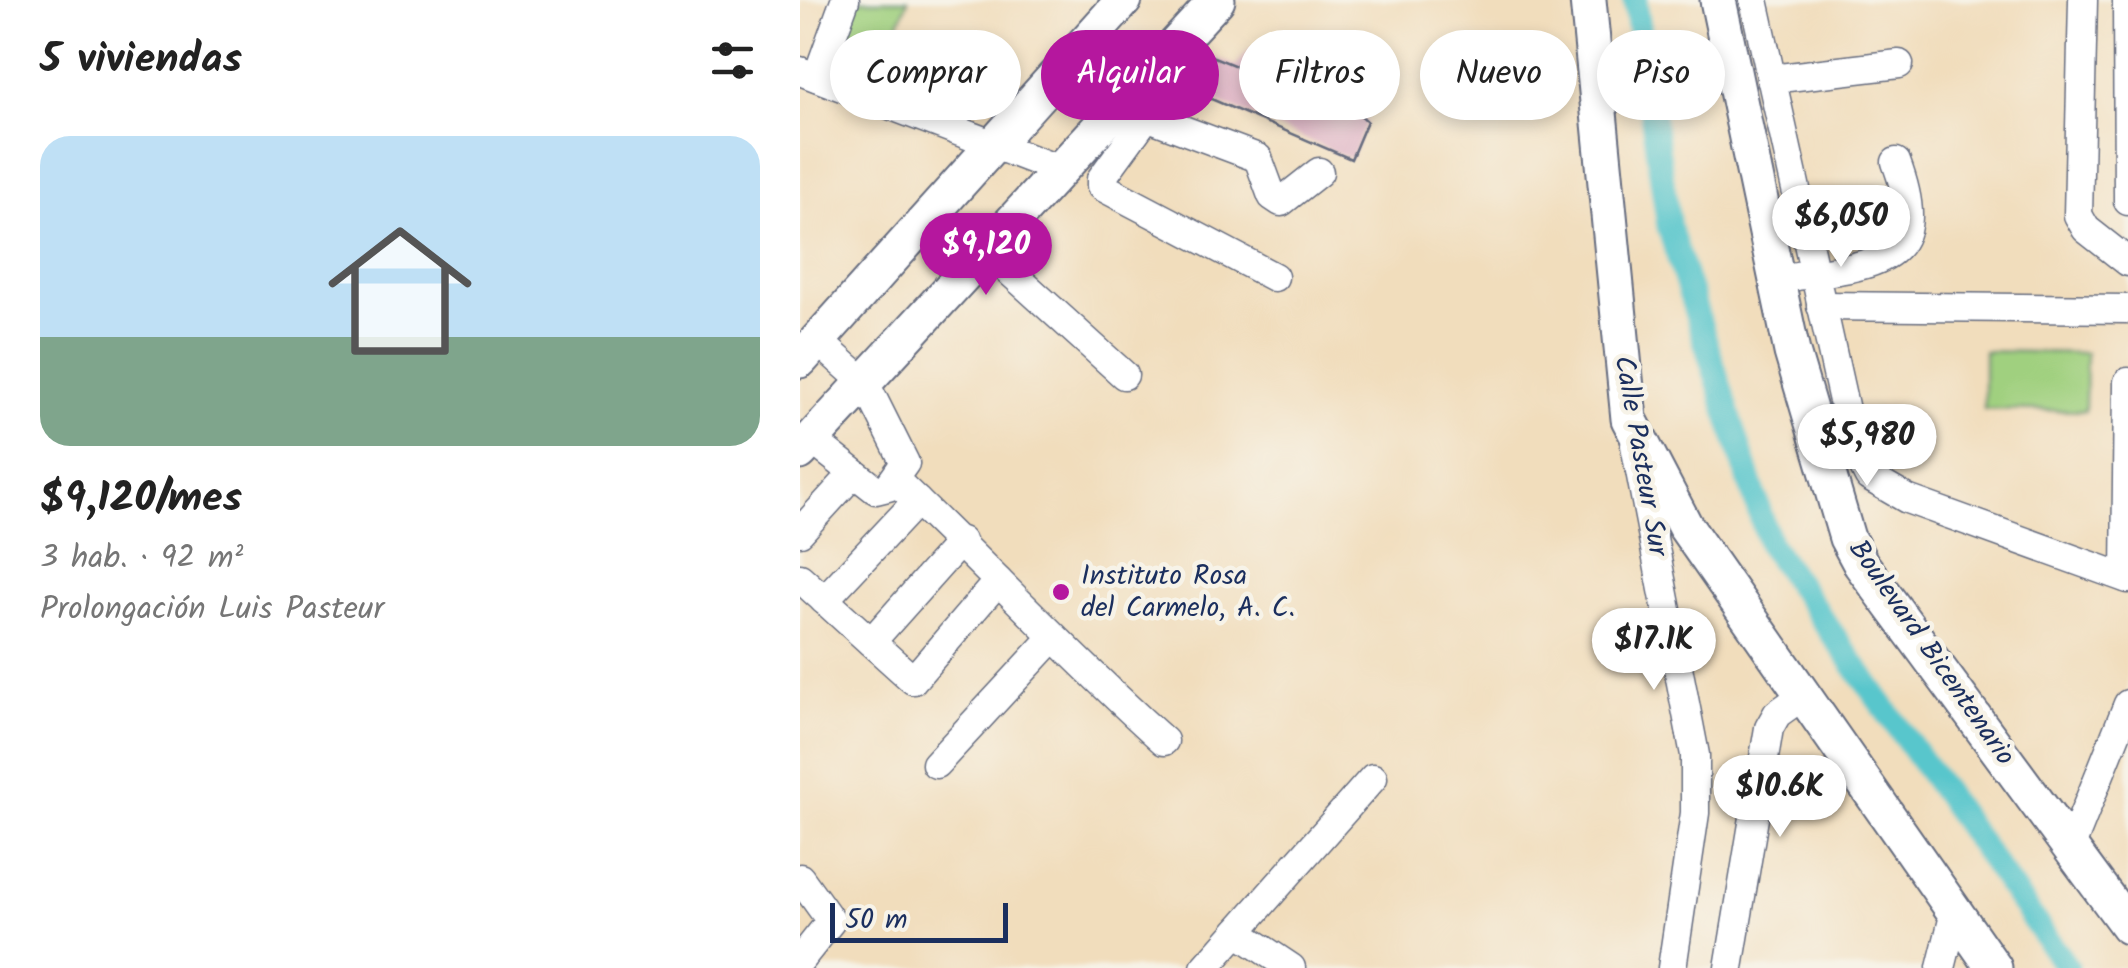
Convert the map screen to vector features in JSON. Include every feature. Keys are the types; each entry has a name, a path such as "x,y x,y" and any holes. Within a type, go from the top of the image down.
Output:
{"main road":[{"path":"809,350 1124,0"},
{"path":"1194,30 1217,0"},
{"name":"Calle Pasteur Sur","path":"1588,0 1630,419"},
{"name":"Boulevard Bicentenario","path":"1718,0 1775,279 1847,538 1861,564 2128,926"},
{"path":"806,446 1060,170 1122,120"},
{"path":"1630,419 1686,526 1994,968"}],"street":[{"path":"844,0 808,74 1060,170"},
{"path":"1754,0 1852,446 1869,477 1907,499 2127,578 2128,382"},
{"path":"2083,0 2078,216 2086,229 2128,262"},
{"path":"2127,0 2128,201"},
{"path":"1771,79 1900,64"},
{"path":"1129,120 1101,178 1101,186 1274,277"},
{"path":"1157,120 1258,158 1276,200 1286,202 1319,172"},
{"path":"1775,279 1884,259 1906,237 1911,201 1896,162"},
{"path":"986,250 1124,374"},
{"path":"1821,306 2128,308"},
{"path":"806,446 876,490 895,480 904,463 864,383 809,350"},
{"name":"Calle Pasteur Sur","path":"1630,419 1695,755 1695,813 1672,968"},
{"path":"800,532 853,474"},
{"path":"895,480 962,541 1052,638 1164,741"},
{"path":"824,600 917,501"},
{"path":"870,642 962,541"},
{"path":"800,578 913,680 998,581"},
{"path":"936,764 1052,638"},
{"path":"1729,968 1769,728 1777,714 1804,694"},
{"path":"2071,846 2122,733 2128,704"},
{"path":"1205,968 1373,778"},
{"path":"800,878 831,920 800,960"},
{"path":"1941,968 1954,912"},
{"path":"1237,932 1291,968"}],"green space":[{"path":"851,0 908,0 896,30 839,30"},
{"path":"1984,351 2086,353 2085,411 1984,409"}],"building":[{"path":"1219,59 1236,66 1239,62 1239,111 1219,102"},
{"path":"1260,120 1366,120 1351,159"}],"waterway":[{"path":"1635,0 1669,227 1770,545 2067,968"}],"place":[{"name":"Instituto Rosa del Carmelo, A. C.","path":"1061,592"}]}
